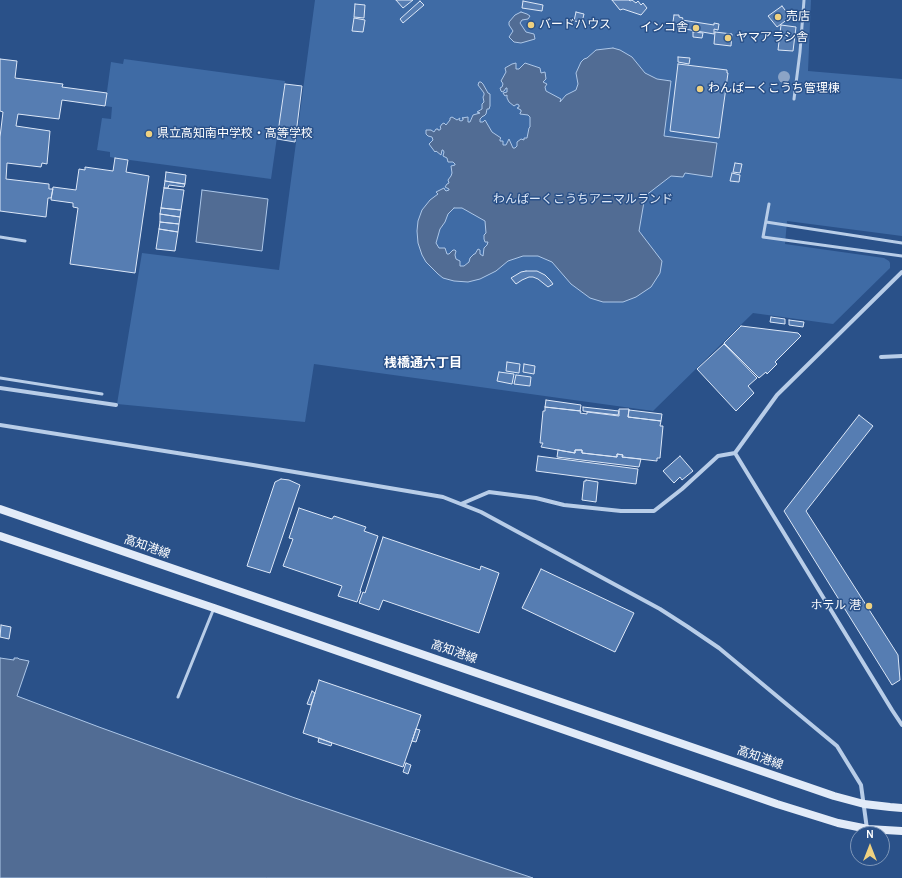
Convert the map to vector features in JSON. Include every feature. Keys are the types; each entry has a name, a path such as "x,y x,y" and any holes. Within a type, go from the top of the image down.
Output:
{"main road":[{"name":"高知港線","path":"0,509 834,796 864,804 902,808"},
{"path":"0,536 214,608 777,804 838,823 853,826"},
{"path":"890,830 902,831"}],"street":[{"path":"461,504 489,492 536,498 564,505 621,510 654,510 682,489 718,456 735,453 777,395 902,272"},
{"path":"881,357 902,356"},
{"path":"0,388 116,406"},
{"path":"0,425 443,497 480,512 660,609 720,648 837,746 860,786 868,826"},
{"path":"735,453 902,724"}],"lane":[{"path":"794,99 800,52 804,0"},
{"path":"769,204 763,237 902,256"},
{"path":"766,222 902,243"},
{"path":"0,237 25,241"},
{"path":"0,378 102,394"},
{"path":"178,697 214,608"}],"green space":[{"name":"わんぱーくこうちアニマルランド","path":"315,0 811,0 808,71 902,79 902,236 787,221 785,244 884,258 889,261 890,268 833,324 753,313 653,411 314,364 305,422 117,404 142,253 279,270"},
{"path":"124,59 285,81 271,179 115,158 110,157 110,152 97,150 102,118 111,119 112,107 105,106 111,62 123,64"}],"shaded area":[{"path":"521,12 530,16 528,19 522,20 520,23 526,32 534,34 535,39 521,43 514,42 509,37 513,31 509,25 509,22 515,15"},
{"path":"613,48 620,50 632,57 645,73 657,79 671,81 664,136 717,143 712,177 685,173 683,177 671,176 645,196 639,231 662,261 660,273 651,287 636,297 623,302 603,302 590,298 571,284 552,262 538,256 523,256 508,261 496,271 480,279 468,282 454,281 443,278 426,262 422,255 418,243 418,221 422,210 430,200 438,194 436,192 444,188 446,191 449,190 445,187 449,183 448,180 452,173 451,166 455,164 453,162 448,162 447,158 443,156 443,150 441,155 436,151 435,152 429,144 433,140 432,137 426,134 426,130 431,130 434,132 436,129 440,130 442,124 444,123 446,125 452,117 457,120 460,118 459,120 461,121 463,120 462,118 468,117 468,122 470,122 473,115 480,113 477,112 482,109 482,104 484,102 484,93 478,85 479,82 481,82 490,94 490,106 489,109 487,109 486,114 480,119 480,122 485,120 492,132 501,138 500,141 503,141 503,145 506,145 509,139 513,148 515,148 517,146 517,142 521,139 524,140 524,138 527,138 530,127 530,117 528,115 520,114 521,110 517,108 519,105 517,104 514,106 509,102 507,95 505,96 503,93 507,92 507,88 502,92 501,91 500,88 503,84 501,81 506,72 505,68 516,63 516,69 519,69 525,63 540,68 541,73 545,72 546,79 543,82 547,84 545,87 546,91 561,99 560,102 566,95 576,90 578,84 576,73 581,62 596,50","holes":["454,208 462,208 485,221 486,233 484,235 484,239 485,242 488,242 484,248 483,256 480,254 480,250 478,249 470,258 469,262 464,266 460,266 460,261 456,259 455,250 447,254 445,248 439,248 436,243 440,229 448,214"]},
{"path":"202,190 268,199 262,251 196,242"},
{"path":"0,658 14,660 14,658 18,658 29,661 17,696 295,798 533,878 0,878"}],"building":[{"path":"396,0 413,0 403,8"},
{"path":"612,0 632,0 636,3 638,1 641,5 643,3 647,8 641,15 623,9 620,10"},
{"path":"420,1 424,5 403,23 400,19"},
{"path":"523,1 543,5 542,11 522,8"},
{"path":"355,4 365,5 364,18 354,17"},
{"name":"売店","path":"782,6 788,14 786,15 788,19 777,27 768,16"},
{"path":"576,12 584,14 582,22 574,21"},
{"path":"674,15 679,15 679,17 683,18 682,20 714,25 714,23 719,24 718,30 714,29 714,34 679,28 673,22"},
{"path":"354,18 365,20 363,32 352,31"},
{"path":"781,25 796,27 793,51 778,50"},
{"path":"693,32 703,33 702,38 693,37"},
{"path":"715,32 732,34 731,46 714,44"},
{"path":"678,57 690,58 689,64 678,62"},
{"path":"0,59 17,61 15,78 63,84 62,87 107,93 105,106 62,100 59,119 18,114 16,126 50,131 47,164 42,163 41,167 7,163 6,179 49,184 49,189 53,189 51,198 48,198 46,217 0,211 0,137 3,112 0,111"},
{"name":"わんぱーくこうち管理棟","path":"678,64 727,70 728,73 719,138 670,131"},
{"path":"812,83 823,84 823,90 812,89"},
{"path":"285,84 302,86 295,142 277,139"},
{"path":"115,158 128,160 126,172 149,176 135,273 70,264 78,208 73,207 73,203 51,200 53,187 76,190 79,169 85,170 85,167 113,171"},
{"path":"735,163 742,164 740,173 733,172"},
{"path":"166,172 186,175 185,184 165,181"},
{"path":"732,173 740,175 739,182 730,181"},
{"path":"165,181 185,184 184,187 169,185 168,188 164,188"},
{"path":"164,188 184,190 181,210 161,208"},
{"path":"161,208 181,210 180,217 160,214"},
{"path":"160,214 180,217 179,224 160,222"},
{"path":"160,222 179,224 178,232 159,229"},
{"path":"159,229 178,232 175,251 156,249"},
{"path":"537,271 545,275 553,284 548,287 538,279 529,277 516,284 511,278 521,272"},
{"path":"771,317 785,319 785,324 770,322"},
{"path":"789,320 804,322 803,327 789,325"},
{"path":"741,326 798,333 801,336 775,362 777,364 767,374 766,372 759,378 724,343"},
{"path":"724,344 757,378 748,386 754,393 736,411 697,369"},
{"path":"507,362 520,364 519,373 506,371"},
{"path":"524,364 535,366 534,374 523,372"},
{"path":"499,372 514,374 512,384 497,381"},
{"path":"516,375 531,377 530,386 514,384"},
{"path":"546,400 581,405 580,411 545,407"},
{"path":"545,407 581,411 580,413 587,414 587,412 619,416 619,409 629,409 628,417 661,421 660,426 663,426 660,458 657,458 657,461 622,457 623,455 617,454 617,457 582,453 582,450 575,450 575,453 541,447 543,443 540,443 543,411 545,411"},
{"path":"583,407 619,411 618,415 583,411"},
{"path":"629,410 662,414 661,421 628,417"},
{"path":"859,415 873,426 806,511 898,655 900,680 892,685 784,511"},
{"path":"558,450 575,453 575,450 582,450 582,453 617,457 617,454 623,455 622,457 641,459 639,467 557,457"},
{"path":"538,456 638,469 636,484 536,471"},
{"path":"680,456 693,471 682,480 680,477 674,483 663,471"},
{"path":"281,479 289,480 300,485 270,573 247,566 275,482"},
{"path":"584,481 598,482 596,502 582,500"},
{"path":"299,508 332,519 334,516 366,527 364,531 378,536 357,602 338,596 342,586 283,566 293,539 289,538"},
{"path":"383,537 480,570 481,566 499,573 479,633 383,600 379,610 359,603 363,592 365,593"},
{"path":"541,569 634,613 615,652 522,608"},
{"path":"1,625 11,627 9,639 0,637"},
{"path":"319,680 421,715 403,767 303,733"},
{"path":"312,691 315,693 311,705 307,704"},
{"path":"416,729 420,730 416,742 412,741"},
{"path":"319,738 332,743 331,746 318,742"},
{"path":"406,763 411,765 408,774 403,772"}],"place":[{"name":"売店","path":"778,17"},
{"name":"バードハウス","path":"531,25"},
{"name":"インコ舎","path":"696,28"},
{"name":"ヤマアラシ舎","path":"728,38"},
{"name":"わんぱーくこうち管理棟","path":"700,89"},
{"name":"県立高知南中学校・高等学校","path":"149,134"},
{"name":"ホテル 港","path":"869,606"}],"district":[{"name":"桟橋通六丁目","path":"423,363"}]}
